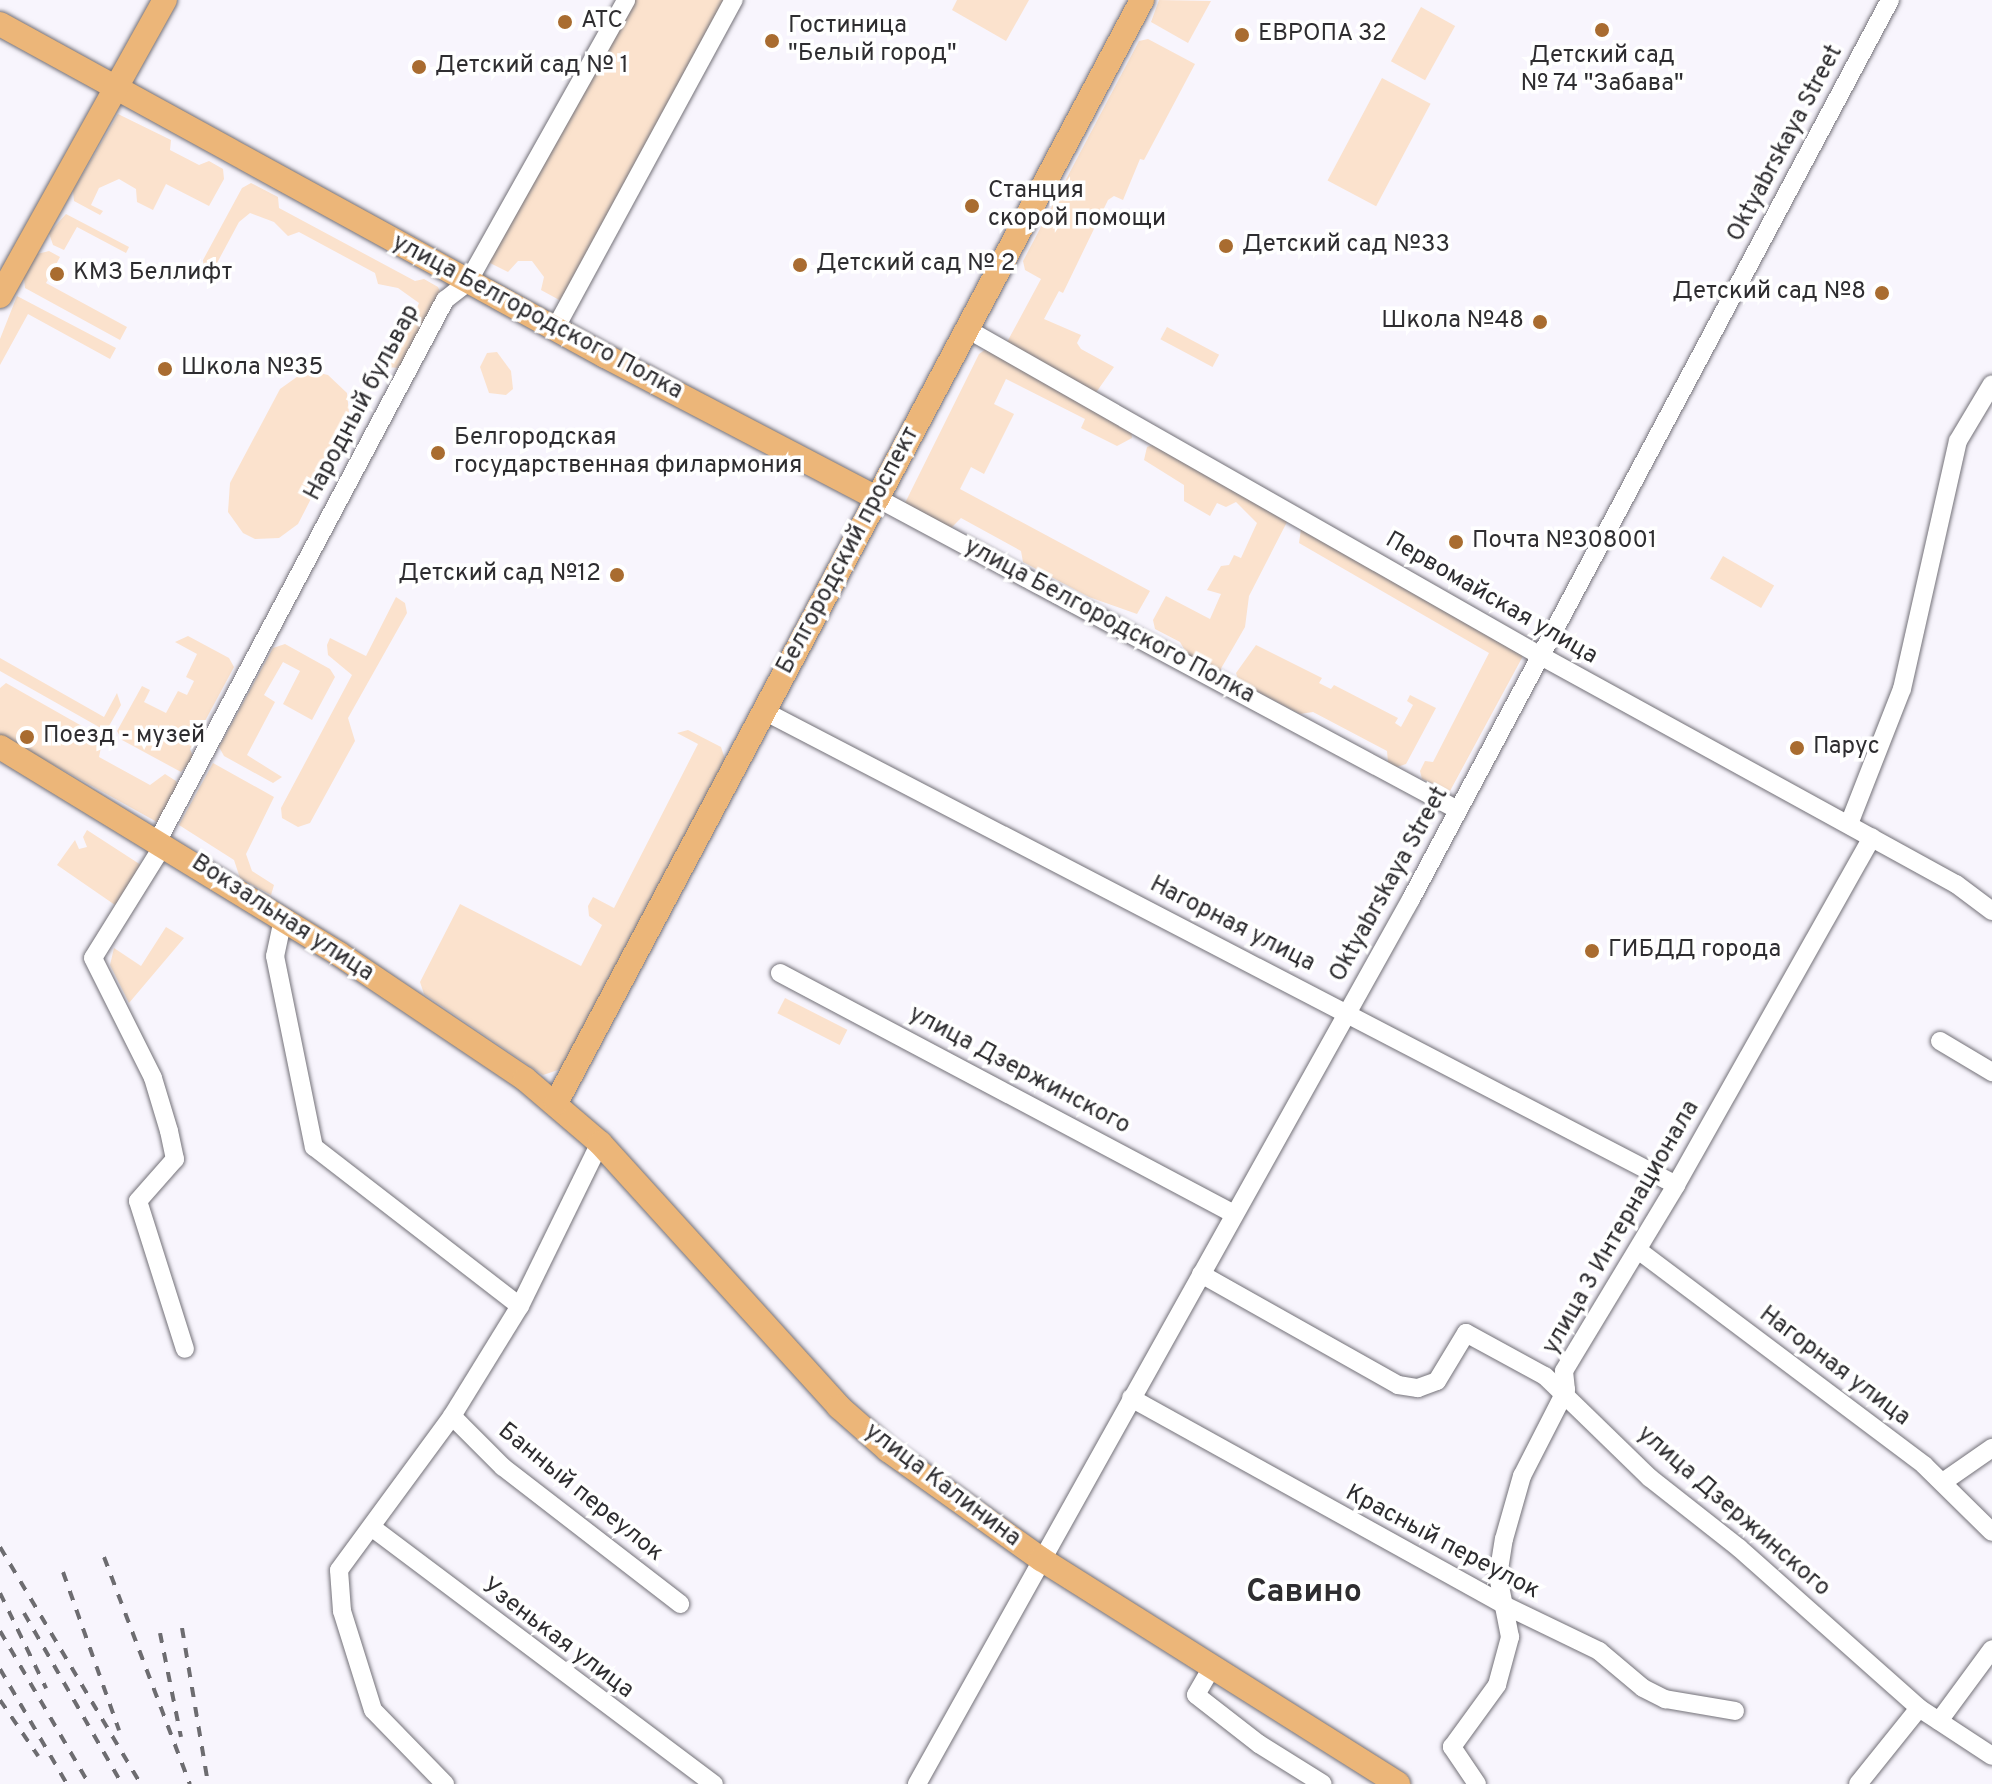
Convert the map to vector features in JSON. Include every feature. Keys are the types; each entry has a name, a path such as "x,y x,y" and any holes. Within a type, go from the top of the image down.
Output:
{"main road":[{"path":"0,296 165,0"},
{"name":"Белгородский проспект","path":"556,1103 1142,0"},
{"name":"улица Белгородского Полка","path":"0,24 468,282 877,498"},
{"name":"Вокзальная улица","path":"0,747 161,842 283,919 556,1103"},
{"name":"улица Калинина","path":"556,1103 600,1143 839,1407 888,1450 1041,1559 1398,1784"}],"street":[{"name":"Народный бульвар","path":"185,1349 138,1201 175,1159 169,1131 153,1078 93,958 161,842 445,300 468,282 626,0"},
{"path":"555,329 734,0"},
{"name":"Oktyabrskaya Street","path":"917,1784 1348,1012 1890,0"},
{"name":"Первомайская улица","path":"967,329 1541,656 1872,837 1992,911"},
{"path":"1849,824 1902,689 1958,441 1992,384"},
{"name":"улица Белгородского Полка","path":"877,498 1458,810"},
{"name":"Нагорная улица","path":"764,711 1676,1185"},
{"name":"улица 3 Интернационала","path":"1477,1784 1452,1747 1497,1685 1510,1637 1498,1576 1504,1539 1522,1476 1566,1390 1564,1371 1676,1185 1872,837"},
{"path":"283,919 275,956 314,1147 520,1306"},
{"name":"улица Дзержинского","path":"780,973 1234,1214"},
{"path":"1940,1041 1992,1072"},
{"path":"445,1784 373,1710 342,1611 339,1570 374,1529 452,1416 520,1306 600,1143"},
{"name":"Нагорная улица","path":"1638,1250 1943,1482 1992,1532"},
{"name":"улица Дзержинского","path":"1201,1274 1398,1385 1418,1388 1437,1381 1466,1333 1566,1390 1650,1478 1739,1548 1919,1708 1992,1756"},
{"name":"Красный переулок","path":"1131,1398 1504,1605 1599,1651 1665,1699 1735,1711"},
{"name":"Банный переулок","path":"452,1416 503,1467 680,1604"},
{"path":"1943,1482 1992,1448"},
{"name":"Узенькая улица","path":"374,1529 714,1784"},
{"path":"1939,1721 1992,1649"},
{"path":"1212,1667 1196,1695 1259,1744 1323,1784"},
{"path":"1858,1784 1919,1708"}],"shaded area":[{"path":"627,0 727,0 563,302 541,290 544,277 532,261 518,261 508,272 482,259"},
{"path":"957,0 1029,0 1006,41 952,10"},
{"path":"1159,0 1211,1 1188,43 1151,22"},
{"path":"1421,7 1455,26 1425,80 1391,61"},
{"path":"1148,39 1195,64 1144,160 1140,159 1123,200 1114,196 1108,200 1063,293 1059,291 1044,319 1081,335 1077,343 1081,349 1114,367 1095,394 1006,344 1041,279 1025,270 1023,261 1139,41"},
{"path":"1382,78 1431,104 1376,206 1328,180"},
{"path":"118,114 171,140 170,150 199,165 209,161 223,169 224,179 209,206 166,184 153,210 137,202 136,189 119,179 99,188 91,205 103,211 100,215 74,201 73,191"},
{"path":"251,183 278,197 279,208 415,281 424,279 438,287 441,294 400,368 385,367 401,347 419,303 398,288 378,284 375,273 299,232 288,236 274,222 250,213 239,222 217,263 216,277 204,270 203,260 242,188"},
{"path":"66,214 129,247 126,253 77,227 64,250 53,245 49,233"},
{"path":"49,251 60,257 46,283 127,327 120,340 25,288 24,278 37,254"},
{"path":"17,296 116,348 110,359 28,314 0,365 0,339"},
{"path":"1167,327 1219,355 1213,367 1160,339"},
{"path":"986,349 1131,430 1132,438 1117,446 1081,428 1085,419 1006,379 994,404 1014,414 984,474 971,467 960,489 1150,591 1137,614 1089,597 1023,562 1021,551 961,518 951,528 905,503 979,354"},
{"path":"497,352 511,371 513,389 506,395 489,393 480,367 487,353"},
{"path":"315,372 328,375 347,393 350,423 298,524 279,538 255,539 243,533 228,512 230,483 280,389 301,374"},
{"path":"1155,444 1287,522 1249,596 1245,627 1219,672 1188,656 1180,642 1155,629 1153,620 1166,596 1210,619 1221,594 1207,590 1221,566 1229,565 1234,555 1241,558 1257,523 1236,502 1226,507 1217,503 1210,516 1184,501 1184,485 1144,460 1147,447"},
{"path":"1301,529 1523,656 1450,791 1422,779 1420,771 1425,761 1433,762 1489,653 1299,543"},
{"path":"1723,556 1774,586 1761,608 1710,579"},
{"path":"396,597 405,603 407,613 348,718 355,741 310,823 298,827 282,818 281,808 352,675 328,655 327,645 330,638 366,656"},
{"path":"188,636 229,658 234,667 190,749 194,758 181,772 122,740 117,731 142,686 150,690 144,702 166,713 178,691 187,695 194,681 186,677 197,654 175,642"},
{"path":"285,644 330,669 335,677 312,720 283,704 300,671 283,662 264,695 275,702 247,755 282,777 273,783 224,756 219,747 273,648"},
{"path":"1256,645 1322,678 1319,683 1331,689 1334,685 1398,718 1395,723 1401,727 1413,705 1407,701 1410,695 1436,708 1406,764 1397,767 1388,762 1387,751 1313,712 1300,714 1239,682 1236,673"},
{"path":"0,658 104,717 117,693 121,705 109,726 99,727 0,671"},
{"path":"6,683 103,738 99,757 150,785 165,774 176,781 178,787 157,822 0,735 0,688"},
{"path":"688,730 721,747 725,759 561,1069 543,1075 424,994 420,982 460,904 581,966 602,925 589,916 588,906 593,897 614,908 698,744 677,733"},
{"path":"213,763 274,797 246,854 252,871 274,885 271,895 240,878 234,860 179,825"},
{"path":"87,830 141,865 115,905 57,865 75,840 79,849 87,847 83,837"},
{"path":"166,927 184,938 129,1003 110,965 114,948 141,966"},
{"path":"785,998 847,1030 840,1045 777,1013"}],"railway":[{"path":"0,1547 141,1784"},
{"path":"104,1557 190,1784"},
{"path":"63,1572 119,1730"},
{"path":"0,1593 46,1688"},
{"path":"24,1613 122,1784"},
{"path":"182,1628 208,1784"},
{"path":"0,1631 89,1784"},
{"path":"160,1633 181,1737"},
{"path":"0,1669 67,1784"},
{"path":"0,1700 38,1756"}],"place":[{"name":"АТС","path":"565,22"},
{"name":"Детский сад № 74 \"Забава\"","path":"1602,30"},
{"name":"ЕВРОПА 32","path":"1242,35"},
{"name":"Гостиница \"Белый город\"","path":"772,41"},
{"name":"Детский сад № 1","path":"419,67"},
{"name":"Станция скорой помощи","path":"972,206"},
{"name":"Детский сад №33","path":"1226,246"},
{"name":"Детский сад № 2","path":"800,265"},
{"name":"КМЗ Беллифт","path":"57,274"},
{"name":"Детский сад №8","path":"1882,293"},
{"name":"Школа №48","path":"1540,322"},
{"name":"Школа №35","path":"165,369"},
{"name":"Белгородская государственная филармония","path":"438,453"},
{"name":"Почта №308001","path":"1456,542"},
{"name":"Детский сад №12","path":"617,575"},
{"name":"Поезд - музей","path":"27,737"},
{"name":"Парус","path":"1797,748"},
{"name":"ГИБДД города","path":"1592,951"}],"district":[{"name":"Савино","path":"1304,1593"}]}
